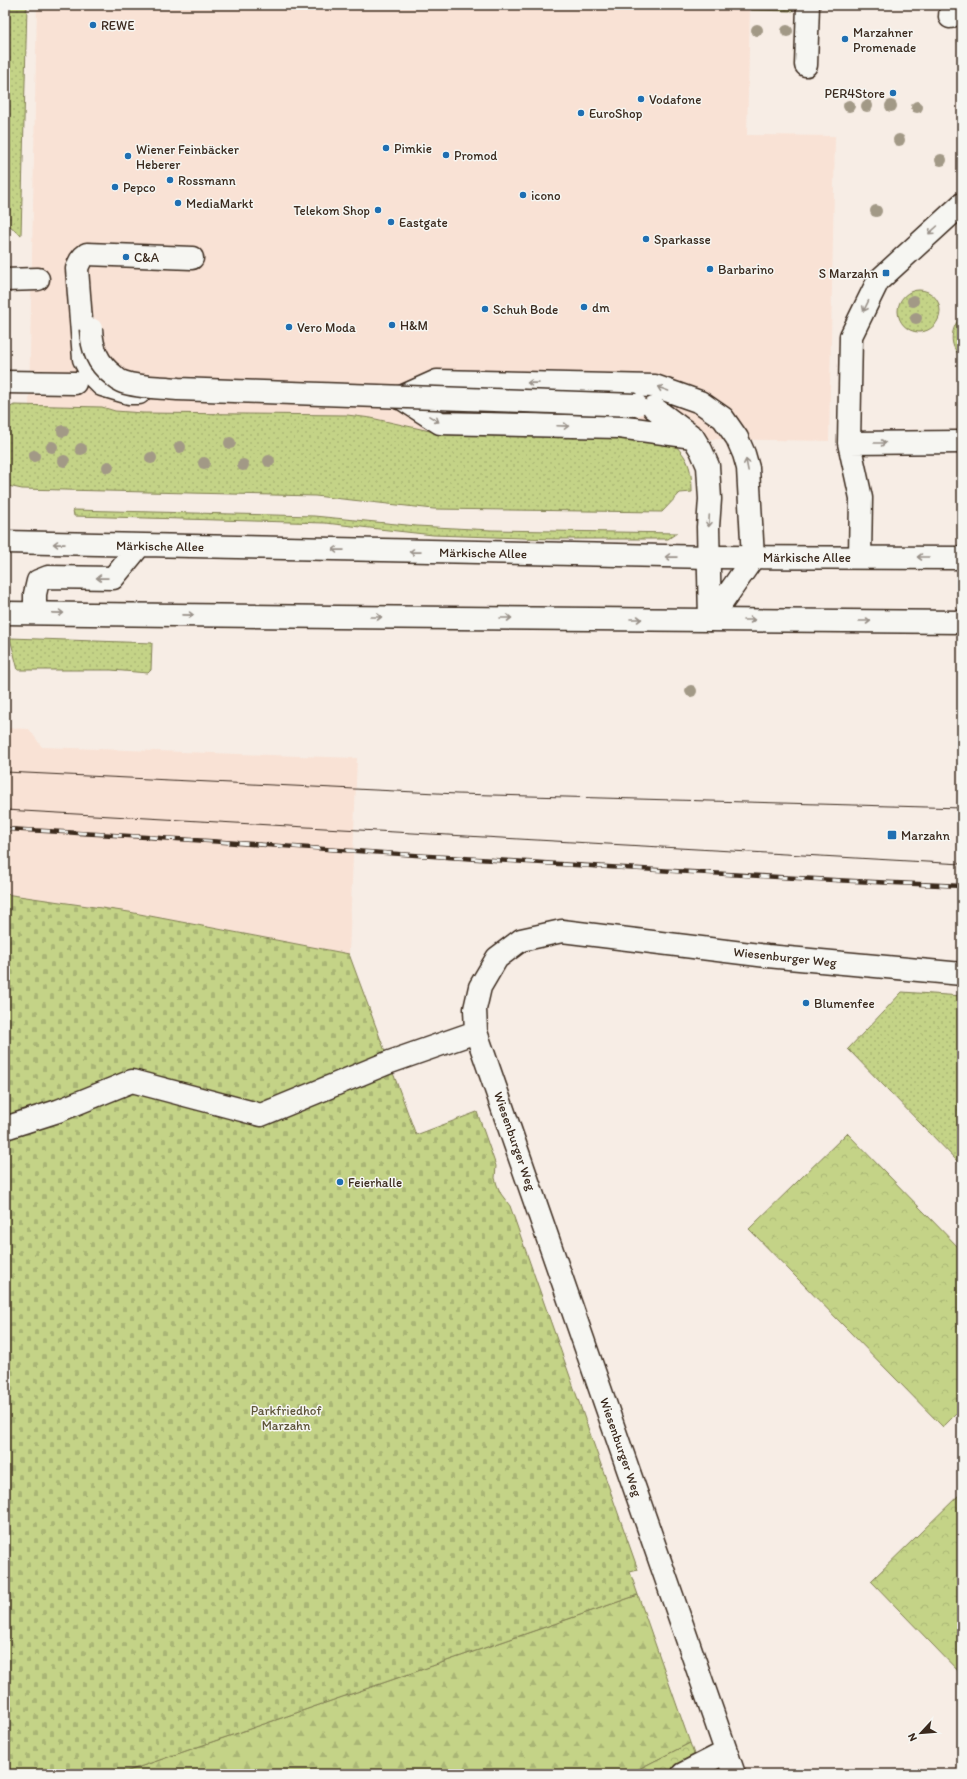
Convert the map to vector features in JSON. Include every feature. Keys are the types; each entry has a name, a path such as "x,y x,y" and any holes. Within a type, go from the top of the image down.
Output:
{"main road":[{"path":"806,65 808,5"},
{"path":"860,557 860,498 849,443 851,336 878,281 962,204"},
{"path":"192,258 87,254 82,257 77,269 84,360 92,375 102,385 129,393 401,398 437,382 655,386 700,402 723,418 737,438 748,468 753,558 710,620"},
{"path":"5,280 38,279"},
{"path":"91,329 92,344 97,359 107,371 121,382 142,386 185,389 645,407 700,402"},
{"path":"5,382 75,383"},
{"path":"401,398 440,423 619,427 693,437"},
{"path":"645,407 693,437 708,466 710,499 708,528 710,557 710,620"},
{"path":"849,443 962,442"},
{"name":"Märkische Allee","path":"5,542 753,558 962,558"},
{"path":"35,612 35,594 38,581 48,577 113,578 140,545"},
{"path":"5,613 35,612 196,616 962,622"},
{"name":"Wiesenburger Weg","path":"734,1774 476,1032 476,1009 480,987 497,958 521,940 562,930 767,956 962,974"},
{"path":"5,1128 58,1111 132,1081 261,1115 390,1062 476,1032"},
{"path":"682,1774 726,1752"}],"shaded area":[{"name":"Eastgate","path":"37,5 750,5 747,135 835,136 829,441 448,435 371,418 347,415 143,413 115,411 102,407 29,405"},
{"path":"5,728 29,729 42,747 357,758 349,954 129,912 5,894"}],"green space":[{"path":"8,5 27,5 21,235 5,222 5,97"},
{"path":"751,5 793,5 793,11 751,10"},
{"path":"915,290 923,290 931,293 937,299 940,311 937,323 931,329 923,332 915,332 907,329 901,323 898,315 898,307 901,299 907,293"},
{"path":"962,315 962,357 957,353 954,347 952,336 955,325"},
{"path":"14,405 102,407 115,411 143,413 347,415 371,418 448,435 668,439 680,450 687,462 691,475 692,492 680,493 662,512 434,509 315,496 22,489 8,486 5,483 5,410"},
{"path":"73,510 314,516 417,526 491,530 677,533 668,539 552,539 433,535 325,523 74,516"},
{"path":"10,638 152,643 151,670 148,673 111,670 18,670"},
{"path":"5,664 10,670 10,692 5,693"},
{"name":"Parkfriedhof Marzahn","path":"5,894 129,912 349,954 416,1135 477,1112 496,1166 495,1178 497,1185 501,1194 510,1206 638,1570 630,1572 638,1595 119,1774 5,1774"},
{"path":"902,992 962,996 962,1166 848,1049"},
{"path":"847,1133 962,1251 962,1408 943,1427 749,1229"},
{"path":"962,1492 962,1675 871,1581"},
{"path":"638,1595 690,1743 629,1774 119,1774"},
{"path":"690,1743 701,1774 629,1774"}],"tram line":[{"path":"5,772 457,794 962,808"},
{"path":"5,810 962,864"}],"railway":[{"path":"5,829 704,873 962,886"}],"place":[{"name":"REWE","path":"93,25"},
{"name":"Marzahner Promenade","path":"845,39"},
{"name":"PER4Store","path":"893,93"},
{"name":"Vodafone","path":"641,99"},
{"name":"EuroShop","path":"581,113"},
{"name":"Pimkie","path":"386,148"},
{"name":"Promod","path":"446,155"},
{"name":"Wiener Feinbäcker Heberer","path":"128,156"},
{"name":"Rossmann","path":"170,180"},
{"name":"Pepco","path":"115,187"},
{"name":"icono","path":"523,195"},
{"name":"MediaMarkt","path":"178,203"},
{"name":"Telekom Shop","path":"378,210"},
{"name":"Eastgate","path":"391,222"},
{"name":"Sparkasse","path":"646,239"},
{"name":"C&A","path":"126,257"},
{"name":"Barbarino","path":"710,269"},
{"name":"S Marzahn","path":"886,273"},
{"name":"dm","path":"584,307"},
{"name":"Schuh Bode","path":"485,309"},
{"name":"H&M","path":"392,325"},
{"name":"Vero Moda","path":"289,327"},
{"name":"Marzahn","path":"892,835"},
{"name":"Blumenfee","path":"806,1003"},
{"name":"Feierhalle","path":"340,1182"}]}
